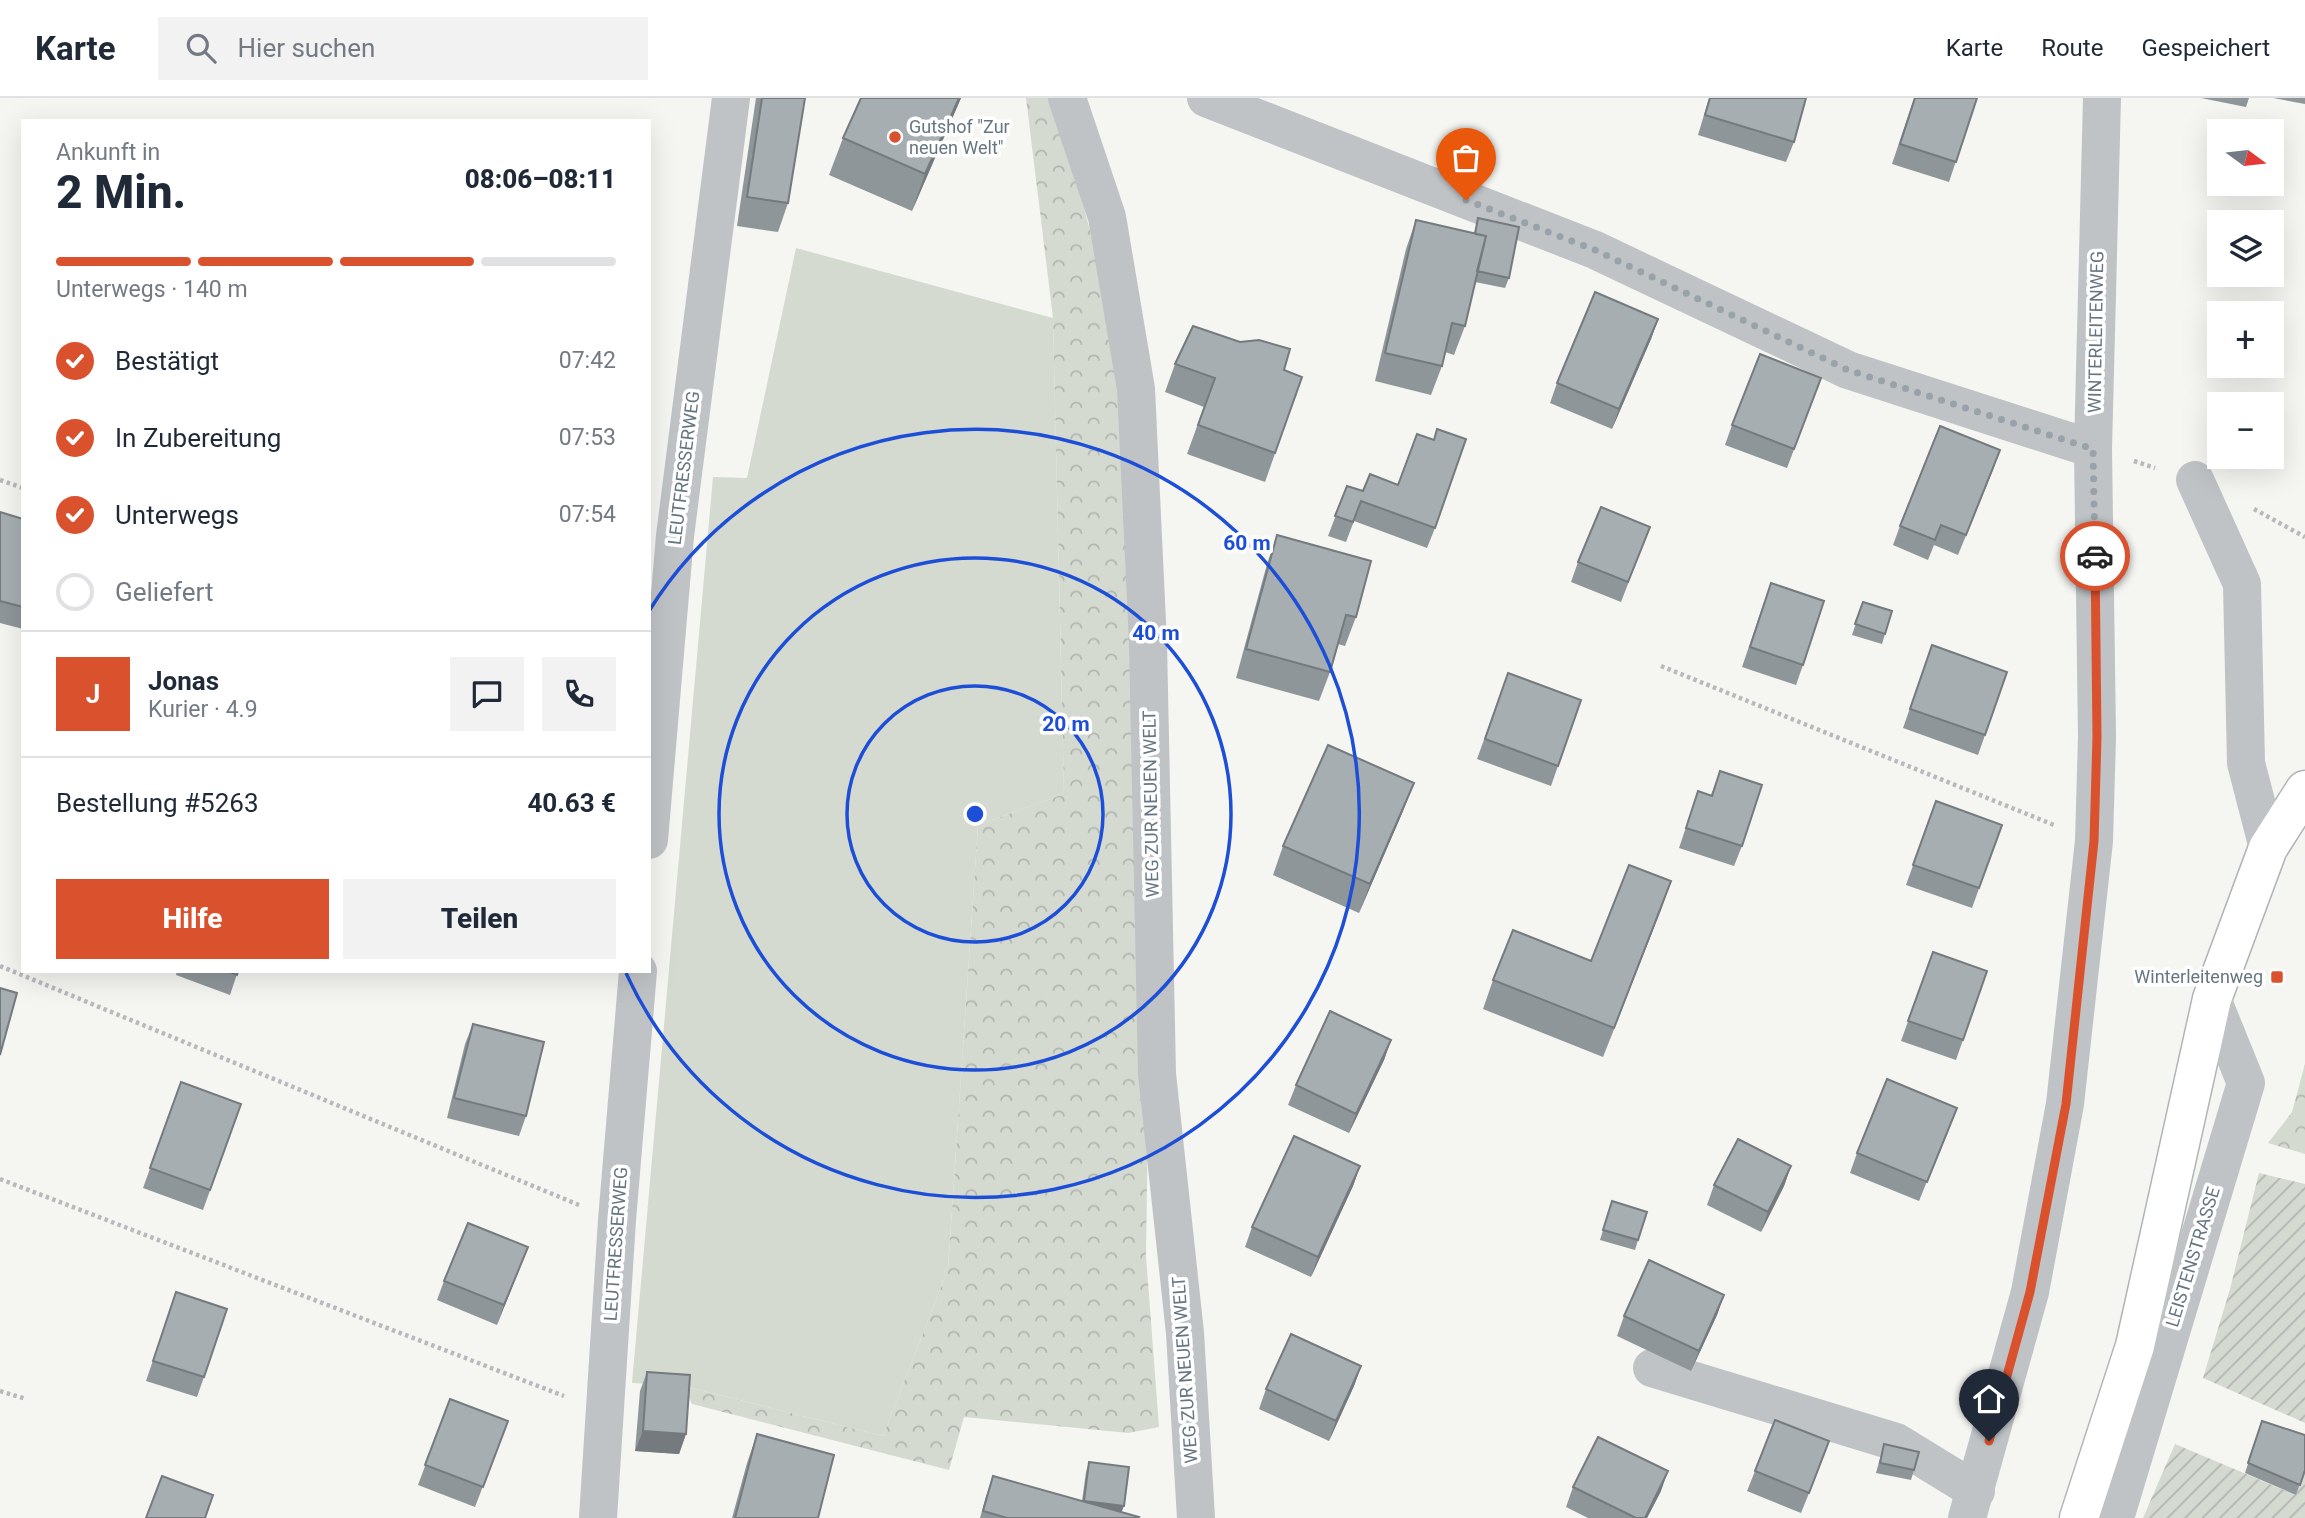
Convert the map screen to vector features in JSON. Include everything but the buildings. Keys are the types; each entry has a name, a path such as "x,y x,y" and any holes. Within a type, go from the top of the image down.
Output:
{"main road":[{"name":"LEISTENSTRASSE","path":"2079,1518 2135,1346 2212,999 2268,848 2305,790"}],"street":[{"name":"LEUTFRESSERWEG","path":"651,795 662,549 731,98"},
{"name":"WEG ZUR NEUEN WELT","path":"1067,98 1107,217 1136,390 1148,643 1157,1074 1185,1333 1196,1518"},
{"path":"1206,98 1595,250 1848,370 2093,449"},
{"name":"WINTERLEITENWEG","path":"1971,1504 2030,1292 2066,1104 2094,841 2097,737 2093,449 2102,98"},
{"path":"2195,480 2242,584 2246,763 2268,848"},
{"name":"LEUTFRESSERWEG","path":"598,1518 617,1220 638,973"},
{"name":"LEISTENSTRASSE","path":"2115,1518 2246,1083 2212,999"},
{"path":"1651,1368 1896,1442 1971,1504"}],"path":[{"path":"0,480 21,487"},
{"path":"1661,666 2094,841"},
{"path":"0,967 617,1220"},
{"path":"0,1180 604,1411"},
{"path":"0,1391 26,1399"}],"green space":[{"path":"1026,98 1051,98 1057,107 1112,313 1127,422 1148,1114 1146,1256 1159,1427 1128,1433 964,1417 949,1470 692,1404 683,1386 883,1436 948,1269 978,825 1064,794 1053,318"},
{"path":"796,248 1053,318 1064,794 978,825 948,1269 883,1436 683,1386 632,1383 713,477 747,478"},
{"path":"2305,1064 2305,1154 2268,1143 2292,1112"},
{"path":"2259,1173 2305,1184 2305,1423 2203,1378 2230,1289"},
{"path":"2175,1444 2296,1495 2305,1469 2305,1518 2143,1518"}],"way so far":[{"path":"1466,200 1595,250 1848,370 2093,449 2095,556"}],"place":[{"name":"Gutshof \"Zur neuen Welt\"","path":"895,137"},
{"name":"Winterleitenweg","path":"2277,977"}],"route":[{"path":"1989,1441 2030,1292 2066,1104 2094,841 2097,737 2095,556"}]}
